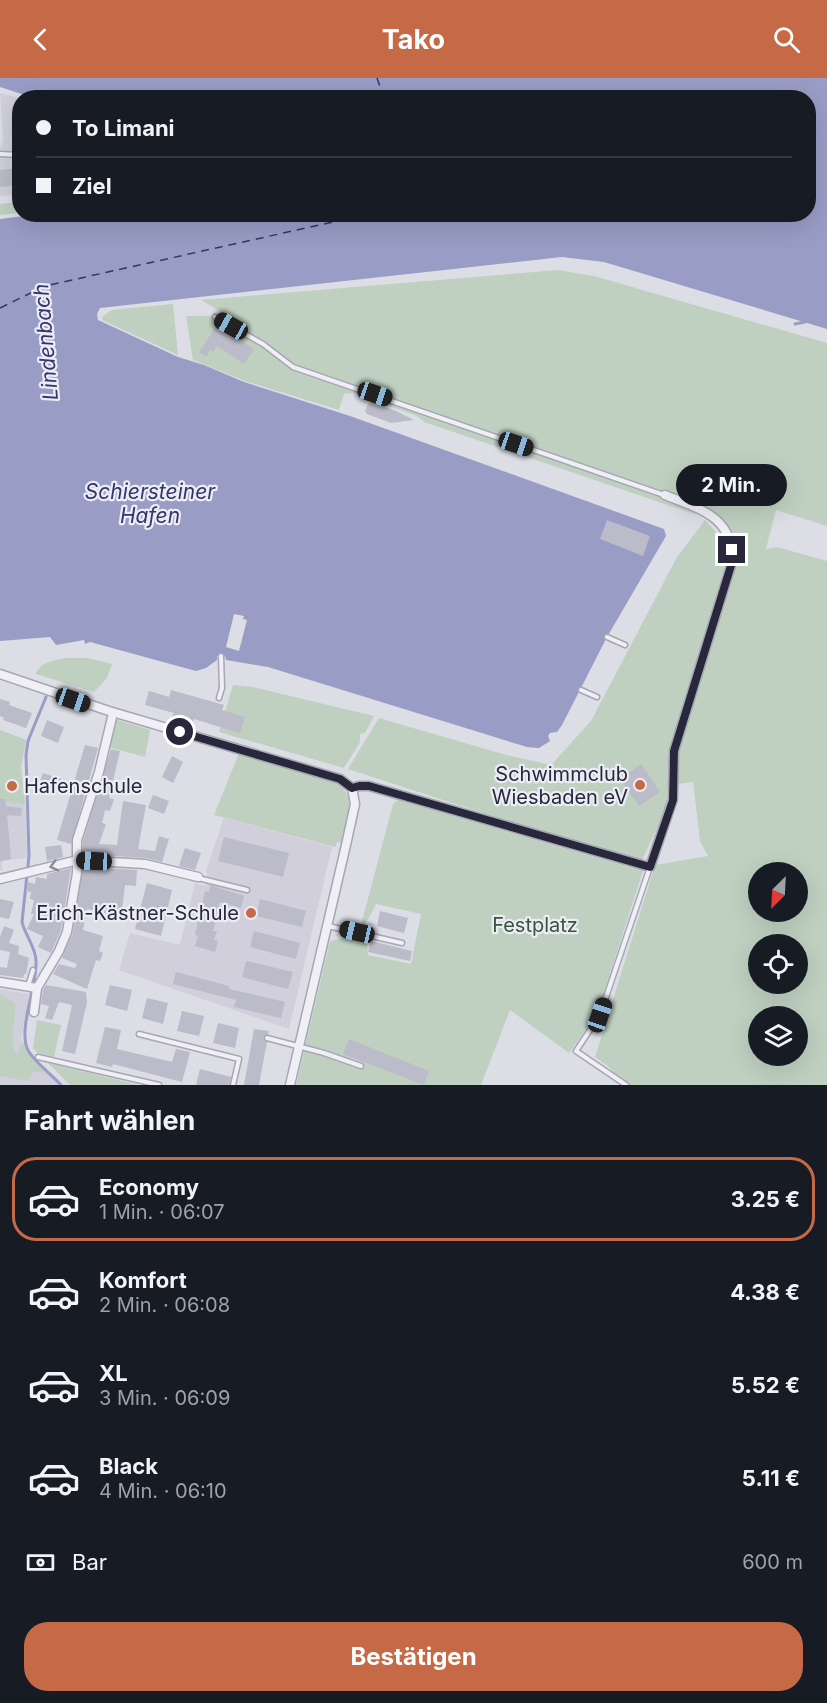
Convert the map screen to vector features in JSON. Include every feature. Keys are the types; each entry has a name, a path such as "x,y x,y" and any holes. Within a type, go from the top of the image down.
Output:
{"street":[{"path":"352,788 369,786 650,867 673,800 674,751 733,559 731,542 719,521 706,512 665,495"},
{"path":"0,674 113,716 340,779 352,788 355,804 290,1085"},
{"path":"34,1012 33,987 64,943 77,873 77,840 99,772 113,716"},
{"path":"0,879 78,860 145,864 198,878"},
{"path":"0,982 33,987"}],"lane":[{"path":"215,317 263,344 293,367 665,495"},
{"path":"607,637 625,645"},
{"path":"219,698 222,688 221,656"},
{"path":"581,690 597,698"},
{"path":"626,1085 576,1051 600,1015 650,867"},
{"path":"198,878 247,890"},
{"path":"327,925 402,943"},
{"path":"33,970 33,987"},
{"path":"139,1034 239,1059 233,1085"},
{"path":"267,1038 361,1065"},
{"path":"38,1057 159,1085"}],"shaded area":[{"path":"0,93 12,96 12,195 0,196 0,148 3,140"},
{"name":"Hafenschule","path":"0,730 26,740 21,767 27,858 2,861 0,871"},
{"name":"Erich-Kästner-Schule","path":"224,818 332,847 289,1029 119,970 130,933 180,945 195,883 205,886 208,876 206,871"},
{"path":"0,989 29,994 20,1046 59,1085 0,1085"}],"green space":[{"path":"12,203 12,214 0,215 0,204"},
{"path":"557,270 594,276 827,343 827,526 776,510 766,549 777,547 827,561 827,1085 621,1085 610,1068 595,1057 655,865 708,856 700,841 693,782 678,784 679,748 734,545 706,510 694,514 424,422 417,416 353,393 344,394 339,410 245,381 193,360 186,316 210,316 222,323 228,316 201,300"},
{"path":"173,304 178,355 102,320 103,316 112,310"},
{"path":"705,520 721,538 727,559 671,745 667,801 642,860 495,817 348,769 379,718 506,755 551,765 591,721 677,557"},
{"path":"65,658 88,658 112,664 107,678 94,692 36,674 44,664"},
{"path":"233,685 253,687 374,716 365,733 360,734 360,742 344,768 219,732"},
{"path":"114,719 150,730 145,757 108,747"},
{"path":"0,730 26,740 21,767 25,804 0,802"},
{"path":"239,753 334,781 342,787 349,801 349,809 342,843 337,842 335,847 214,815"},
{"name":"Festplatz","path":"398,800 643,871 597,1014 569,1053 510,1010 481,1085 296,1085 330,941 352,936 360,929 393,804","holes":["376,904 421,914 411,964 368,955 367,942 363,937 365,925"]},
{"path":"0,994 15,1003 12,1035 17,1055 22,1040 27,1052 48,1072 32,1072 30,1082 28,1077 28,1081 0,1076"},
{"path":"37,1020 61,1025 54,1057 38,1053 33,1048"},
{"path":"48,1063 139,1085 70,1085"}],"water":[{"name":"Schiersteiner Hafen","path":"0,78 827,78 827,329 604,262 562,257 100,308 97,314 98,320 178,357 664,529 666,536 607,637 562,725 557,732 550,733 548,736 550,741 539,748 527,747 268,667 226,660 225,656 217,656 217,660 206,668 196,671 90,642 85,644 84,640 56,645 50,637 0,641 0,219 12,218 12,222 816,222 816,90 12,91 0,87"}],"pier":[{"path":"234,614 244,616 243,619 247,620 239,651 226,647"}],"building":[{"path":"12,169 12,186 0,187 0,170"},
{"path":"217,325 254,349 244,364 217,346 213,352 210,350 206,357 199,352"},
{"path":"372,402 414,420 391,423 367,414 365,411 368,404"},
{"path":"607,520 650,536 643,556 600,539"},
{"path":"171,690 224,705 222,710 245,717 240,733 194,719 192,723 172,717 174,713 145,705 149,691 169,697"},
{"path":"0,699 10,702 9,705 32,713 26,728 3,720 4,718 0,716"},
{"path":"47,720 64,727 58,743 41,736"},
{"path":"85,745 98,748 71,844 57,840"},
{"path":"111,749 120,751 109,798 114,799 110,811 105,810 102,823 106,824 99,844 117,845 123,801 146,805 138,849 155,851 159,836 169,839 162,862 146,858 83,854 83,841"},
{"path":"172,756 183,762 173,783 162,777"},
{"name":"Schwimmclub Wiesbaden eV","path":"641,764 660,792 639,806 620,779"},
{"path":"43,773 61,779 57,791 39,785"},
{"path":"153,795 169,801 164,814 148,808"},
{"path":"0,799 5,799 6,806 22,808 21,816 7,815 11,859 0,861"},
{"path":"224,837 289,853 283,877 218,861"},
{"path":"61,845 63,857 47,861 45,847"},
{"path":"185,848 201,853 195,870 179,866"},
{"path":"83,867 137,870 136,886 125,885 122,910 113,909 112,915 87,909 83,930 103,936 99,951 103,953 100,961 96,960 87,989 53,974 59,964 75,968 77,964 62,958 73,933"},
{"path":"71,868 61,930 51,953 38,947 43,936 27,929 34,914 31,914 34,900 30,899 31,892 26,891 28,882 35,884 36,877 47,879 47,874"},
{"path":"147,883 172,890 161,936 135,929"},
{"path":"210,885 244,896 241,908 220,902 213,931 217,931 214,940 218,941 215,952 195,946 198,936 195,935 205,891 209,892"},
{"path":"0,899 14,902 9,919 0,917"},
{"path":"260,899 306,911 302,927 256,916"},
{"path":"380,911 408,918 404,933 377,926"},
{"path":"4,926 14,930 9,943 19,946 18,954 29,958 23,978 0,975 0,967 7,968 10,952 0,950 0,937"},
{"path":"254,931 300,943 296,959 250,947"},
{"path":"371,941 412,951 410,961 368,952"},
{"path":"246,961 293,972 288,989 242,977"},
{"path":"176,972 229,986 229,989 285,1002 281,1018 234,1007 236,1000 173,984"},
{"path":"46,985 86,992 87,1002 75,1054 62,1051 72,1005 59,1002 52,1020 45,1018 49,1006 41,1004"},
{"path":"110,985 132,990 127,1011 105,1005"},
{"path":"147,998 168,1003 163,1024 142,1018"},
{"path":"182,1011 204,1016 199,1036 177,1031"},
{"path":"218,1023 239,1028 235,1048 213,1043"},
{"path":"105,1027 121,1030 117,1049 172,1062 176,1049 190,1052 182,1082 113,1064 112,1067 96,1063"},
{"path":"254,1029 269,1031 263,1038 267,1042 259,1085 244,1085"},
{"path":"349,1039 429,1071 424,1085 343,1054"},
{"path":"200,1069 231,1077 229,1085 196,1085"}],"waterway":[{"path":"795,324 805,322"},
{"name":"Lindenbach","path":"46,697 28,741 26,755 29,856 22,922 34,950 36,970 25,1033 29,1052 61,1085"}],"ferry route":[{"path":"377,78 381,90"},
{"path":"0,308 45,286 333,222"}],"place":[{"name":"Schwimmclub Wiesbaden eV","path":"640,785"},
{"name":"Hafenschule","path":"12,786"},
{"name":"Erich-Kästner-Schule","path":"251,913"}],"route":[{"path":"180,732 340,779 352,788 369,786 650,867 673,800 674,751 733,559 732,550"}]}
